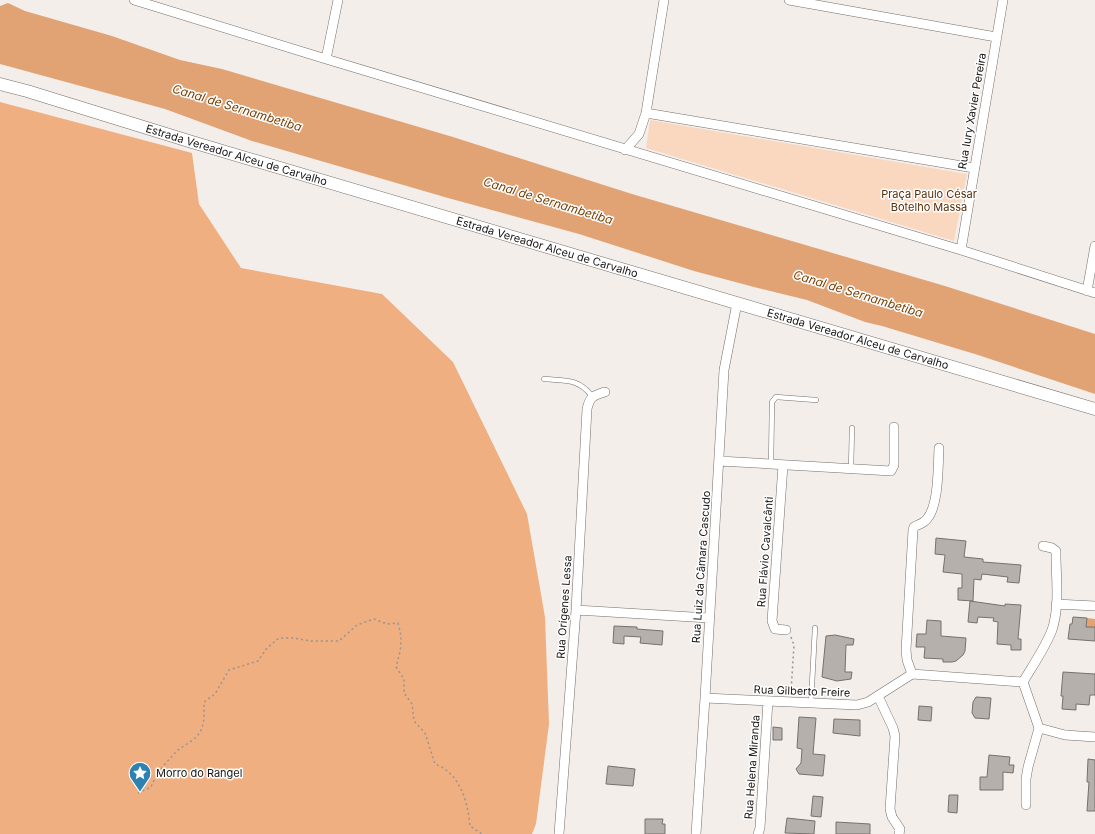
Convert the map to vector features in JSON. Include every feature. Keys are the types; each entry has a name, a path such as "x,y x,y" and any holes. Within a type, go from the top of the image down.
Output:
{"street":[{"path":"134,0 326,60 961,250 1091,292 1095,246"},
{"path":"326,60 338,0"},
{"path":"625,150 639,134 646,113 664,0"},
{"path":"789,0 996,37"},
{"name":"Rua Iury Xavier Pereira","path":"961,250 1003,0"},
{"name":"Estrada Vereador Alceu de Carvalho","path":"0,84 1095,409"},
{"path":"646,113 974,168"},
{"name":"Rua Luiz da Câmara Cascudo","path":"696,834 724,370 737,303"},
{"path":"592,396 605,392"},
{"name":"Rua Orígenes Lessa","path":"559,834 576,610 587,409 592,396"},
{"path":"719,461 783,466 891,471 894,465 894,427"},
{"path":"938,448 936,490 933,508 928,518 922,524 914,527 913,530 906,650 907,660 912,674 1023,682"},
{"name":"Rua Flávio Cavalcânti","path":"783,466 772,620 775,629 786,630"},
{"path":"1026,805 1028,767 1039,728 1023,682 1048,639 1055,618 1056,604 1056,550 1043,546"},
{"path":"1056,604 1095,606"},
{"path":"576,610 709,618"},
{"name":"Rua Gilberto Freire","path":"705,698 857,705 868,702 912,674"},
{"path":"878,696 893,728 895,736 890,809 892,817 900,829 899,834"},
{"name":"Rua Helena Miranda","path":"758,834 760,828 768,701"},
{"path":"1039,728 1065,735 1095,737"}],"lane":[{"path":"544,379 577,383 592,396"},
{"path":"771,465 772,402 774,398 816,400"},
{"path":"851,469 852,428"},
{"path":"811,703 815,628"}],"path":[{"path":"138,793 151,787 155,778 177,752 186,746 201,731 205,717 204,702 215,694 229,670 258,661 266,648 278,638 294,638 310,641 338,641 357,625 374,618 387,624 398,623 402,636 396,667 404,680 404,693 412,704 414,721 425,733 435,764 446,770 459,784 469,811 470,826 482,834"},
{"path":"786,630 792,638 794,645 790,702"}],"green space":[{"name":"Praça Paulo César Botelho Massa","path":"650,120 967,174 954,241 646,148"}],"shaded area":[{"path":"0,102 192,153 199,204 241,268 382,294 453,362 527,514 545,617 549,724 536,824 532,834 0,834"}],"water":[{"name":"Canal de Sernambetiba","path":"8,3 25,11 112,36 180,60 222,69 453,137 632,194 945,286 1095,334 1095,394 978,355 865,322 807,300 694,271 579,234 448,198 252,141 165,109 0,64 0,6"},
{"path":"1087,618 1095,619 1095,627 1086,627"}],"building":[{"path":"936,538 966,541 964,557 983,559 983,562 1021,565 1019,583 1007,582 1008,577 982,574 981,580 974,579 973,601 958,600 958,588 962,588 962,574 943,572 945,555 935,554"},
{"path":"970,601 1005,606 1005,604 1021,605 1018,639 1021,639 1021,650 1011,650 1011,645 997,644 998,622 993,621 994,618 978,617 977,623 968,622"},
{"path":"1073,617 1087,618 1086,627 1095,627 1095,641 1068,639 1070,624 1072,624"},
{"path":"927,620 941,621 941,636 966,638 965,651 956,661 943,662 943,659 924,658 925,647 916,647 917,634 926,634"},
{"path":"614,626 637,627 637,629 663,631 662,645 640,643 641,637 624,636 624,644 613,643"},
{"path":"835,635 854,639 853,645 846,645 845,672 852,672 851,679 837,681 822,677 826,636"},
{"path":"1063,672 1095,674 1095,695 1090,695 1089,705 1076,704 1076,710 1062,709 1063,696 1061,696"},
{"path":"976,697 991,698 989,719 975,718 972,713 973,702"},
{"path":"919,706 932,707 931,721 918,720"},
{"path":"799,717 816,718 813,754 825,755 823,776 799,774 796,769 801,763 802,749 797,748"},
{"path":"834,719 860,720 860,736 833,733"},
{"path":"773,727 782,728 782,740 773,740"},
{"path":"989,755 1010,757 1009,765 1014,765 1013,773 1003,772 1003,790 980,790 980,777 987,777"},
{"path":"1088,759 1095,760 1095,811 1087,811 1089,782 1087,782"},
{"path":"608,766 635,769 633,786 606,784"},
{"path":"949,795 958,795 957,813 948,812"},
{"path":"813,796 823,797 821,817 811,816"},
{"path":"787,818 815,821 814,834 785,833"},
{"path":"645,819 663,819 662,824 665,824 665,834 645,834"},
{"path":"836,822 870,824 870,834 836,834"}],"place":[{"name":"Morro do Rangel","path":"140,792"}]}
